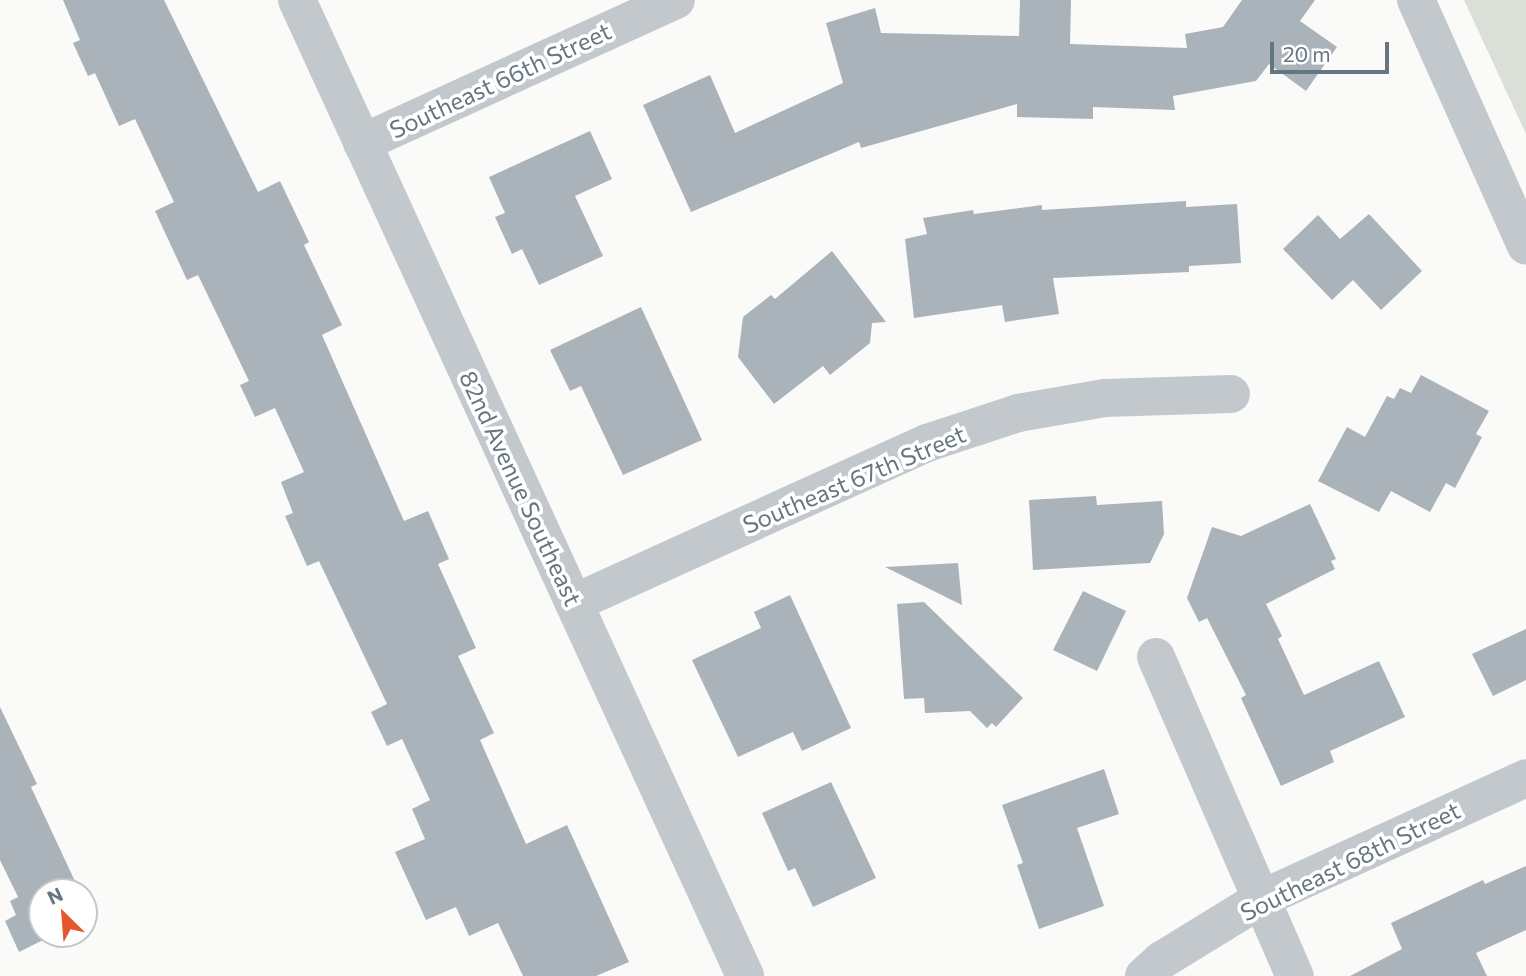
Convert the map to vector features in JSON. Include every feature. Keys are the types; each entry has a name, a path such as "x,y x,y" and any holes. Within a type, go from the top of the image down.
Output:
{"street":[{"name":"82nd Avenue Southeast","path":"297,0 745,976"},
{"name":"Southeast 66th Street","path":"362,143 676,0"},
{"path":"1416,0 1526,246"},
{"name":"Southeast 67th Street","path":"574,603 927,443 1018,413 1105,398 1231,394"},
{"path":"1156,657 1296,976"},
{"name":"Southeast 68th Street","path":"1144,976 1162,960 1261,899 1526,778"}],"shaded area":[{"path":"1464,0 1526,0 1526,134"}],"building":[{"path":"63,0 164,0 258,192 280,181 309,242 304,245 342,325 322,335 404,521 428,511 449,559 438,564 476,648 458,656 494,733 480,740 526,844 567,825 629,962 596,976 523,976 498,923 469,936 456,907 426,920 395,852 425,839 412,809 430,800 402,739 387,746 371,712 387,704 319,561 307,566 285,516 293,513 281,482 304,472 275,408 255,417 240,385 249,381 198,275 187,280 155,211 174,202 135,119 119,126 95,73 88,76 73,43 80,40"},
{"path":"1020,0 1071,0 1070,44 1187,48 1185,34 1223,27 1242,0 1315,0 1300,21 1337,47 1306,91 1269,64 1256,81 1173,96 1175,110 1093,107 1093,119 1017,117 1017,104 861,148 859,142 691,212 643,105 710,75 735,133 843,83 826,23 875,8 881,33 1019,36"},
{"path":"590,131 612,179 575,196 603,256 539,285 522,249 512,254 495,217 505,213 489,177"},
{"path":"1186,201 1186,207 1237,204 1241,263 1189,266 1189,272 1053,278 1059,314 1005,322 1002,305 914,318 905,239 927,234 923,218 973,210 974,214 1042,205 1042,210"},
{"path":"1369,214 1422,271 1381,310 1353,280 1332,300 1283,249 1318,215 1340,239"},
{"path":"832,251 886,322 872,323 870,343 830,375 823,366 774,404 738,357 743,317 771,295 775,299"},
{"path":"641,307 702,440 623,475 581,386 570,391 550,350"},
{"path":"1421,375 1489,411 1476,434 1482,437 1455,488 1446,483 1430,512 1391,491 1379,512 1318,481 1347,427 1365,437 1387,396 1394,399 1400,388 1411,393"},
{"path":"1096,496 1097,505 1162,501 1164,534 1150,563 1033,570 1029,500"},
{"path":"1310,504 1336,559 1331,561 1335,569 1266,604 1282,636 1278,639 1304,695 1379,661 1405,717 1330,751 1334,762 1281,786 1241,698 1246,695 1207,618 1199,622 1187,598 1212,527 1241,536"},
{"path":"958,563 962,605 885,567"},
{"path":"1083,591 1126,611 1097,671 1053,650"},
{"path":"790,595 851,728 802,751 793,732 738,757 692,660 761,628 754,612"},
{"path":"924,602 1023,698 996,727 992,723 987,728 970,711 925,713 924,698 904,699 897,604"},
{"path":"1526,629 1526,680 1493,696 1472,654"},
{"path":"0,707 37,784 31,787 73,878 28,878 28,948 19,952 5,921 16,915 10,901 18,897 0,860"},
{"path":"1104,769 1119,814 1077,828 1104,906 1039,929 1017,865 1023,863 1002,805"},
{"path":"831,782 876,878 813,907 795,868 788,871 762,813"},
{"path":"1526,866 1526,930 1476,953 1487,976 1350,976 1402,949 1391,923 1483,880 1485,884"}]}
